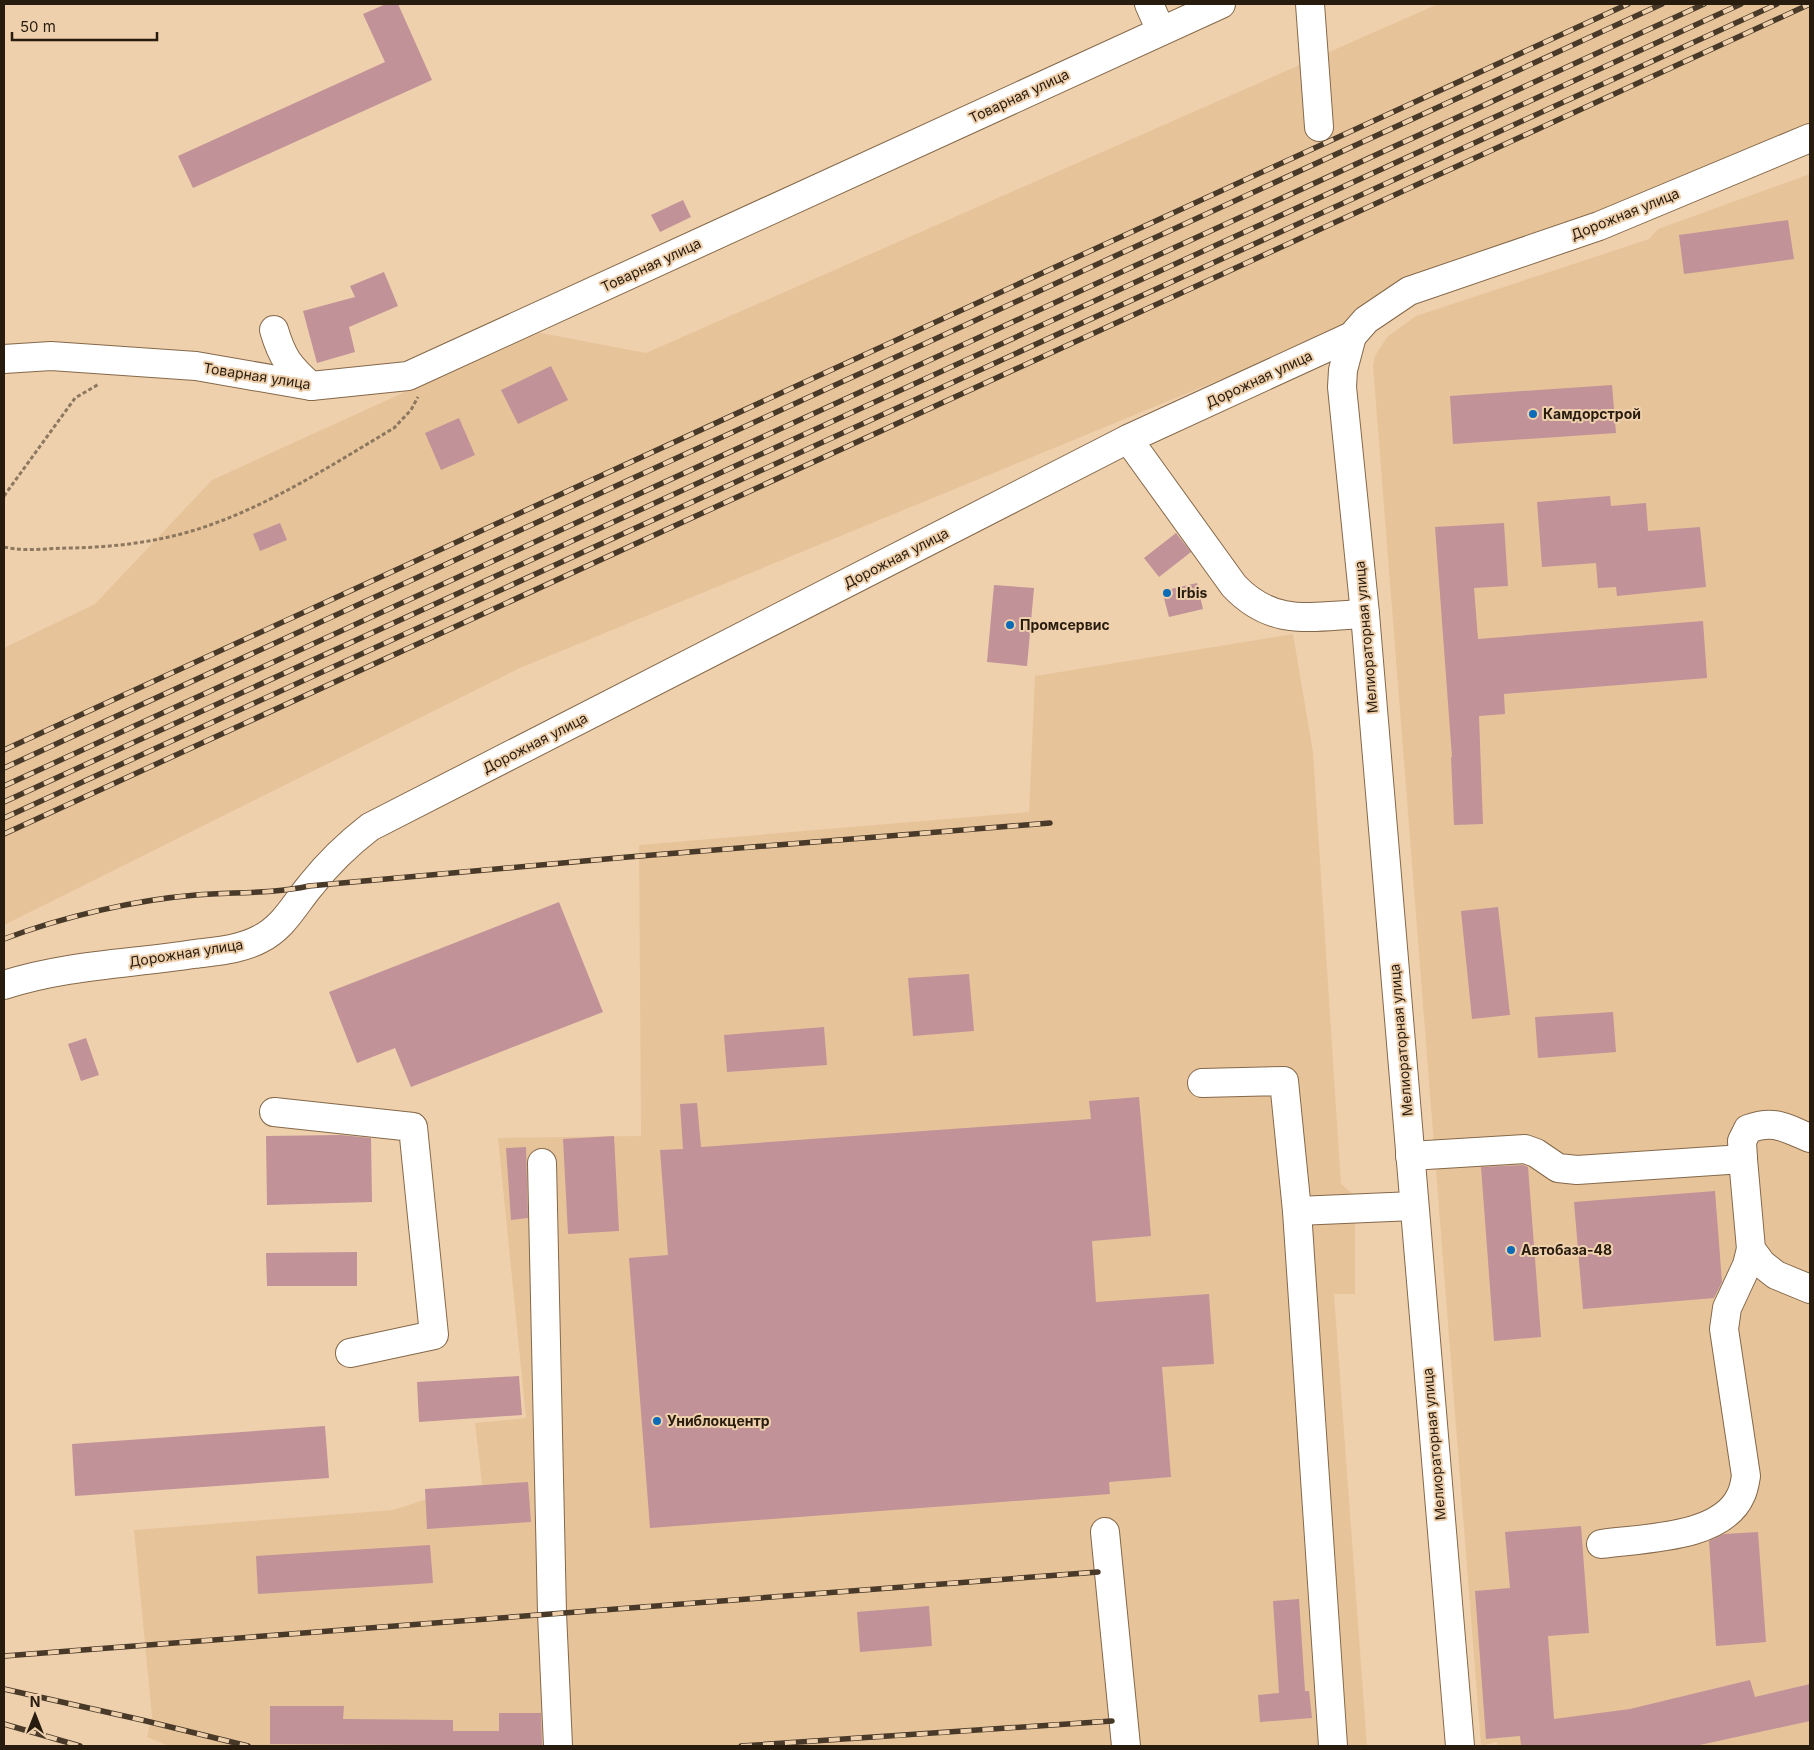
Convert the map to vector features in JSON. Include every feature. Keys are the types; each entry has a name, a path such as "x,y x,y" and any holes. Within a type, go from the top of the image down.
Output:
{"street":[{"path":"1149,4 1161,31"},
{"name":"Товарная улица","path":"4,359 51,356 196,366 310,386 408,376 1221,4"},
{"path":"1310,4 1319,127"},
{"name":"Дорожная улица","path":"4,985 39,974 166,958 242,946 259,940 277,928 329,862 346,845 370,827 1128,439 1352,336 1366,320 1409,291 1599,226 1810,138"},
{"path":"274,330 280,351 290,368 310,386"},
{"name":"Мелиораторная улица","path":"1352,336 1343,370 1342,388 1365,614 1460,1746"},
{"path":"1128,439 1234,586 1254,605 1273,613 1294,616 1365,614"},
{"path":"1202,1084 1284,1081 1297,1211 1333,1746"},
{"path":"274,1112 413,1127 434,1335 350,1353"},
{"path":"1601,1544 1694,1530 1719,1521 1742,1495 1746,1476 1724,1329 1727,1308 1747,1265 1751,1248 1742,1141 1748,1129 1764,1123 1780,1126 1810,1138"},
{"path":"1410,1156 1525,1149 1536,1152 1558,1168 1577,1170 1743,1159"},
{"path":"542,1163 552,1613 558,1746"},
{"path":"1297,1211 1414,1206"},
{"path":"1751,1248 1762,1264 1776,1275 1810,1289"},
{"path":"1106,1532 1126,1746"}],"path":[{"path":"4,496 75,398 105,381"},
{"path":"4,546 34,551 105,547 135,543 209,526 261,504 394,428 411,410 419,395"}],"shaded area":[{"path":"1438,4 1810,4 1810,125 1353,325 520,668 4,925 4,648 95,604 212,480 536,332 646,353"},
{"path":"1810,174 1810,1746 1497,1746 1497,1742 1481,1746 1373,366 1375,356 1387,337 1416,316 1649,239 1658,229"},
{"path":"1293,634 1313,752 1341,1184 1355,1196 1355,1294 1334,1294 1367,1746 169,1746 147,1737 152,1716 134,1530 393,1510 427,1499 483,1493 475,1423 526,1418 498,1138 641,1136 639,845 1029,812 1035,676"}],"building":[{"path":"386,4 398,4 432,80 193,188 178,156 385,62 363,14"},
{"path":"683,200 691,217 660,232 651,215"},
{"path":"1788,220 1794,259 1684,274 1679,235"},
{"path":"384,272 398,306 349,327 355,352 317,363 303,311 355,297 350,286"},
{"path":"551,366 568,400 518,424 501,390"},
{"name":"Камдорстрой","path":"1612,385 1616,433 1453,444 1450,396"},
{"path":"459,418 475,455 441,470 425,433"},
{"path":"1610,496 1611,506 1646,503 1648,531 1700,527 1706,587 1617,596 1616,587 1598,588 1596,563 1542,567 1537,502"},
{"path":"280,523 287,540 260,551 253,534"},
{"path":"1504,523 1508,586 1474,588 1478,639 1703,621 1707,678 1504,694 1505,714 1479,716 1483,824 1454,825 1452,757 1435,527"},
{"path":"1176,533 1191,552 1159,577 1144,558"},
{"path":"1197,583 1203,609 1169,617 1162,591"},
{"name":"Промсервис","path":"994,585 1034,588 1027,666 987,662"},
{"path":"559,902 603,1012 411,1087 395,1048 357,1063 329,992"},
{"path":"1498,907 1510,1015 1472,1019 1461,911"},
{"path":"969,974 974,1031 913,1036 908,978"},
{"path":"1613,1012 1616,1052 1538,1058 1535,1017"},
{"path":"824,1027 827,1065 727,1072 724,1035"},
{"path":"86,1038 99,1075 81,1081 68,1044"},
{"path":"1139,1097 1151,1236 1092,1241 1096,1302 1209,1294 1214,1364 1162,1367 1171,1477 1109,1482 1110,1494 650,1528 629,1258 668,1255 660,1150 683,1149 680,1104 697,1103 701,1147 1091,1119 1089,1101"},
{"path":"341,1135 371,1138 372,1202 267,1205 266,1136"},
{"path":"614,1136 619,1231 568,1234 563,1139"},
{"path":"526,1147 528,1218 511,1220 506,1148"},
{"name":"Автобаза-48","path":"1523,1165 1528,1167 1541,1337 1494,1341 1481,1167"},
{"path":"1715,1191 1722,1282 1714,1298 1583,1309 1574,1202"},
{"path":"357,1252 357,1286 267,1286 266,1253"},
{"path":"519,1376 522,1415 419,1422 417,1382"},
{"path":"325,1426 329,1478 75,1496 72,1444"},
{"path":"528,1482 531,1522 427,1529 425,1489"},
{"path":"1581,1526 1589,1633 1548,1636 1554,1719 1630,1709 1750,1680 1755,1697 1810,1684 1810,1721 1695,1746 1521,1746 1520,1736 1486,1739 1475,1591 1510,1588 1505,1532"},
{"path":"1758,1532 1766,1642 1716,1646 1709,1541 1724,1534"},
{"path":"430,1545 433,1583 258,1594 256,1556"},
{"path":"1299,1599 1305,1691 1309,1691 1312,1718 1260,1722 1258,1695 1279,1693 1273,1601"},
{"path":"929,1606 932,1646 860,1652 857,1612"},
{"path":"270,1706 344,1706 343,1719 453,1720 453,1731 499,1731 499,1713 541,1713 542,1746 270,1744"}],"railway":[{"path":"4,750 1628,4"},
{"path":"4,768 1662,4"},
{"path":"4,786 1704,4"},
{"path":"4,802 1741,4"},
{"path":"4,818 1777,4"},
{"path":"4,834 1810,4"},
{"path":"4,939 74,917 123,905 172,897 267,892 309,886 628,857 1050,823"},
{"path":"4,1656 1098,1572"},
{"path":"4,1689 248,1746"},
{"path":"741,1746 1112,1721"},
{"path":"4,1724 80,1746"}],"place":[{"name":"Камдорстрой","path":"1533,414"},
{"name":"Irbis","path":"1167,593"},
{"name":"Промсервис","path":"1010,625"},
{"name":"Автобаза-48","path":"1511,1250"},
{"name":"Униблокцентр","path":"657,1421"}]}
